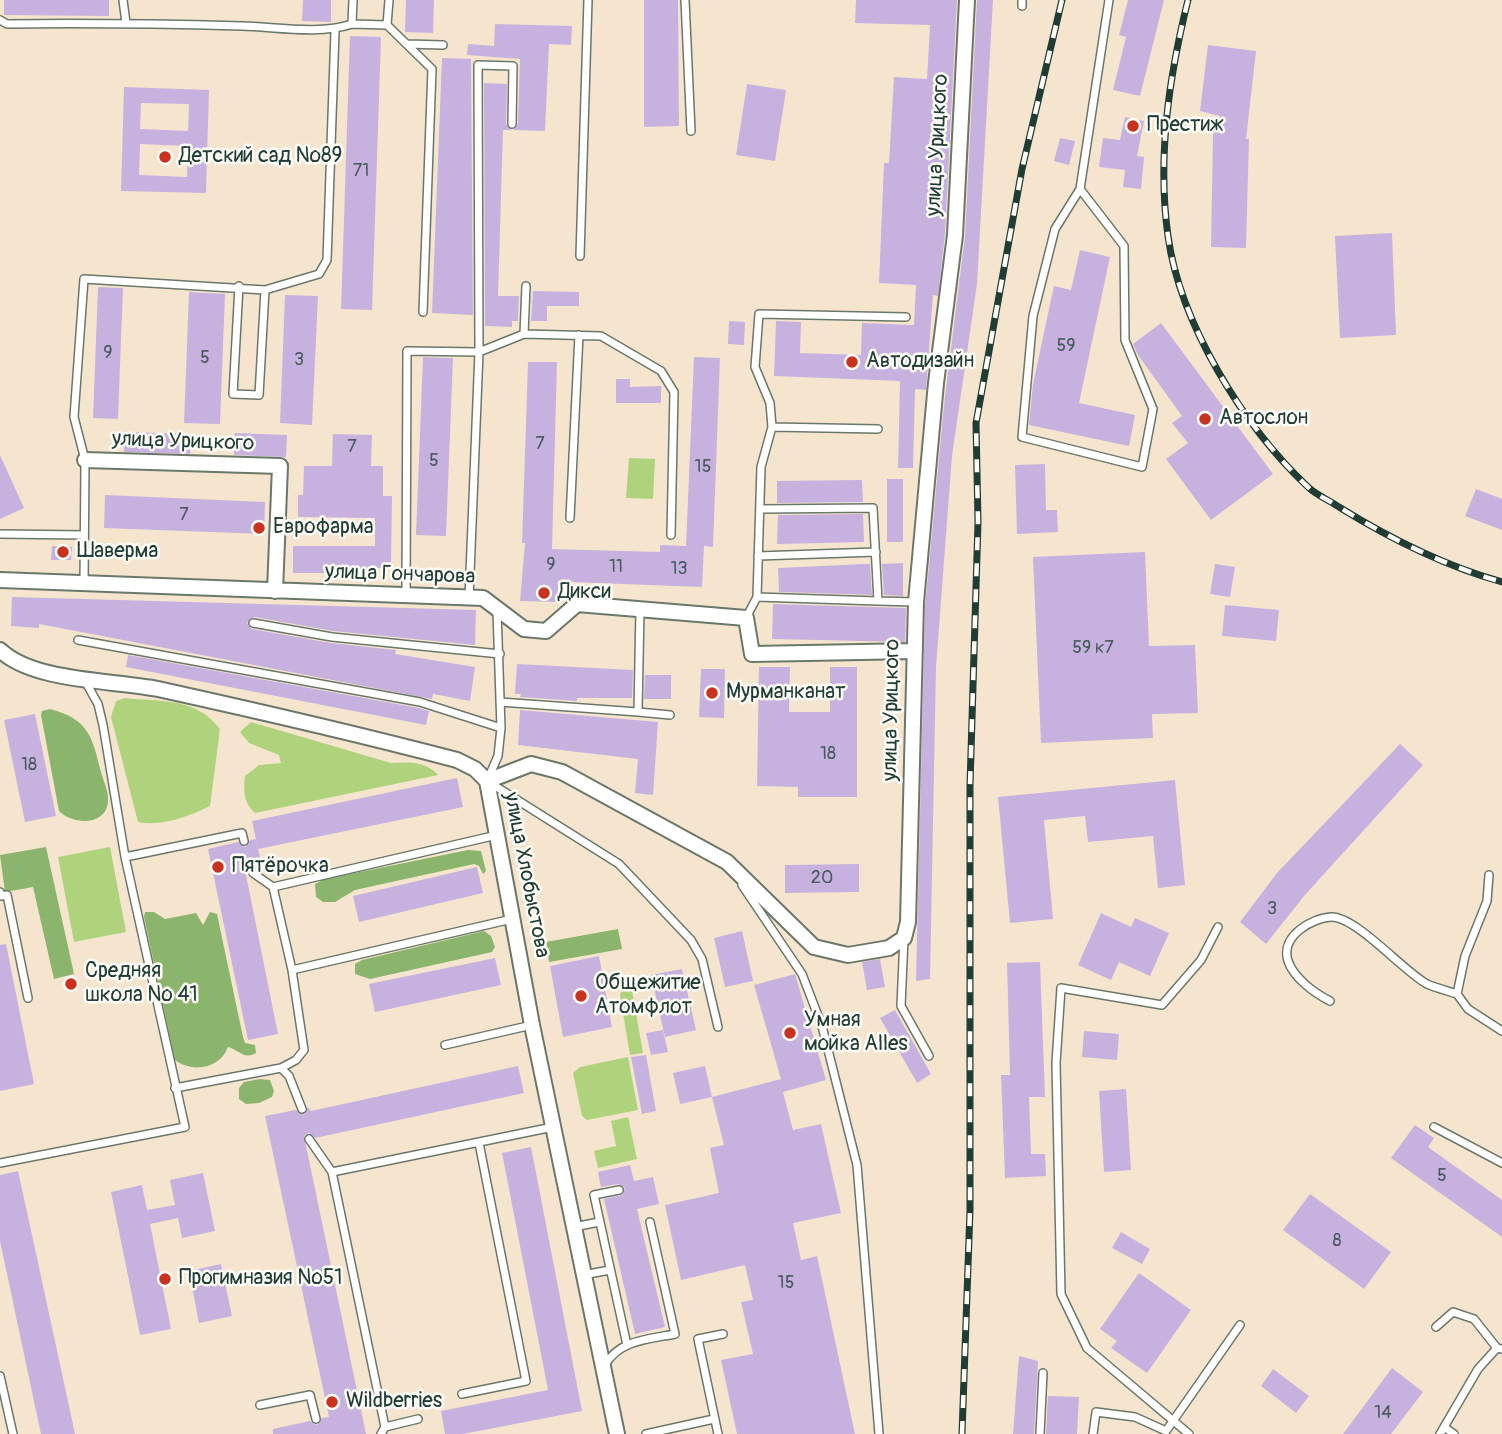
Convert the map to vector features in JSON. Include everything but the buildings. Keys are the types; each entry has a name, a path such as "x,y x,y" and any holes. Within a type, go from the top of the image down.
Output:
{"street":[{"name":"улица Урицкого","path":"904,938 908,922 916,602 936,383 955,235 967,0"},
{"name":"улица Урицкого","path":"85,460 280,466 275,591"},
{"name":"улица Гончарова","path":"0,580 483,598 524,629 546,631 577,604 746,618"},
{"path":"746,618 752,654 915,651"},
{"name":"улица Хлобыстова","path":"0,650 10,660 84,679 145,687 333,727 457,760 475,769 487,781 532,1024 617,1434"},
{"path":"487,781 531,764 554,768 727,862 814,947 848,955 889,948 904,938"}],"lane":[{"path":"123,0 126,23"},
{"path":"352,24 353,0"},
{"path":"387,25 388,0"},
{"path":"579,256 588,0"},
{"path":"685,0 691,131"},
{"path":"1080,188 1124,246 1125,341 1153,410 1142,467 1022,438 1033,316 1055,229 1080,188 1109,0"},
{"path":"0,20 7,24 126,23 300,27 335,31 352,24 387,25 432,69 423,312"},
{"path":"84,583 85,460 74,417 84,279 239,286 265,290 318,274 327,260 335,31"},
{"path":"407,44 443,45"},
{"path":"469,598 479,352 478,65 513,66 513,124"},
{"path":"239,286 233,394 259,395 265,290"},
{"path":"524,334 526,286"},
{"path":"746,618 757,597 761,467 772,427 771,403 755,368 759,314 906,317"},
{"path":"406,596 407,351 479,352 524,334 601,336 661,371 674,392 671,535"},
{"path":"570,518 579,335"},
{"path":"772,427 878,429"},
{"path":"760,509 873,508 878,601"},
{"path":"0,534 84,535"},
{"path":"758,556 876,552"},
{"path":"757,597 916,602"},
{"path":"497,607 501,728 498,756 487,781 619,864 682,931 702,958 718,1027"},
{"path":"638,712 640,608"},
{"path":"253,623 332,637 500,654"},
{"path":"78,639 420,702 501,728"},
{"path":"0,1163 185,1127 125,857 99,704 84,679"},
{"path":"500,702 670,715"},
{"path":"125,857 242,833 244,841"},
{"path":"273,887 497,835"},
{"path":"727,862 802,974 822,1026 858,1165 879,1434"},
{"path":"174,1087 281,1068 296,1060 304,1050 292,970 273,887 253,873"},
{"path":"1457,994 1465,956 1487,901 1489,875"},
{"path":"0,892 1,896 7,895 28,998"},
{"path":"1330,1001 1312,992 1289,961 1289,950 1292,938 1312,920 1335,917 1366,934 1426,983 1457,994 1468,1009 1502,1031"},
{"path":"292,970 513,918"},
{"path":"1189,1434 1087,1348 1062,1294 1056,1063 1061,988 1162,1005 1201,960 1218,927"},
{"path":"904,938 901,1006 929,1056"},
{"path":"445,1045 532,1024"},
{"path":"281,1068 289,1076 302,1108"},
{"path":"332,1172 553,1127"},
{"path":"1434,1127 1502,1163"},
{"path":"309,1139 332,1172 383,1431 418,1419"},
{"path":"462,1394 526,1381 479,1143"},
{"path":"619,1190 594,1195 626,1345"},
{"path":"573,1227 599,1222"},
{"path":"602,1371 612,1353 626,1345 675,1334 650,1222"},
{"path":"583,1275 610,1270"},
{"path":"1436,1326 1453,1311 1474,1319 1500,1348 1478,1368 1442,1430 1454,1434"},
{"path":"1093,1434 1096,1412 1135,1417 1166,1431 1240,1325"},
{"path":"718,1434 698,1339 723,1334"},
{"path":"1040,1434 1043,1373"},
{"path":"0,1376 13,1434"},
{"path":"260,1405 310,1395 316,1419"},
{"path":"646,1434 714,1419"}],"green space":[{"path":"629,458 655,459 653,499 626,498"},
{"path":"125,698 189,706 211,719 220,729 210,806 166,822 138,822 111,717 116,701"},
{"path":"50,709 81,724 95,749 108,795 103,814 90,821 73,819 59,811 41,715 42,711"},
{"path":"251,722 391,763 422,765 438,775 255,813 245,796 245,776 259,765 281,763 279,755 249,743 240,732"},
{"path":"46,847 74,974 54,979 33,887 5,892 0,855"},
{"path":"110,847 126,932 74,942 58,857"},
{"path":"468,850 481,851 486,871 483,874 479,866 474,864 355,890 335,902 323,902 316,897 315,884 325,879"},
{"path":"145,912 154,912 165,919 196,913 203,925 210,912 217,914 243,1037 245,1043 255,1045 256,1053 245,1055 228,1047 219,1060 205,1067 189,1067 175,1060"},
{"path":"618,929 622,949 549,962 546,942"},
{"path":"484,931 491,936 495,947 492,952 370,979 355,974 355,964 362,960"},
{"path":"630,979 643,1053 630,1055 620,996 622,988"},
{"path":"628,1057 638,1110 587,1120 582,1116 573,1073 580,1067"},
{"path":"270,1080 274,1091 272,1097 259,1103 246,1104 239,1099 239,1088 244,1082"},
{"path":"628,1117 637,1159 598,1168 594,1151 616,1146 611,1121"}],"railway":[{"path":"962,1434 970,1210 970,785 978,522 976,423 1022,169 1062,0"},
{"path":"1188,0 1170,88 1164,147 1165,206 1175,270 1186,304 1218,372 1261,435 1311,490 1378,530 1418,550 1502,582"}],"place":[{"name":"Престиж","path":"1133,126"},
{"name":"Детский сад №89","path":"165,157"},
{"name":"Автодизайн","path":"852,362"},
{"name":"Автослон","path":"1205,419"},
{"name":"Еврофарма","path":"259,528"},
{"name":"Шаверма","path":"63,552"},
{"name":"Дикси","path":"544,593"},
{"name":"Мурманканат","path":"712,693"},
{"name":"Пятёрочка","path":"218,867"},
{"name":"Средняя школа № 41","path":"71,984"},
{"name":"Общежитие Атомфлот","path":"581,996"},
{"name":"Умная мойка Alles","path":"790,1033"},
{"name":"Прогимназия №51","path":"165,1279"},
{"name":"Wildberries","path":"332,1402"}]}
